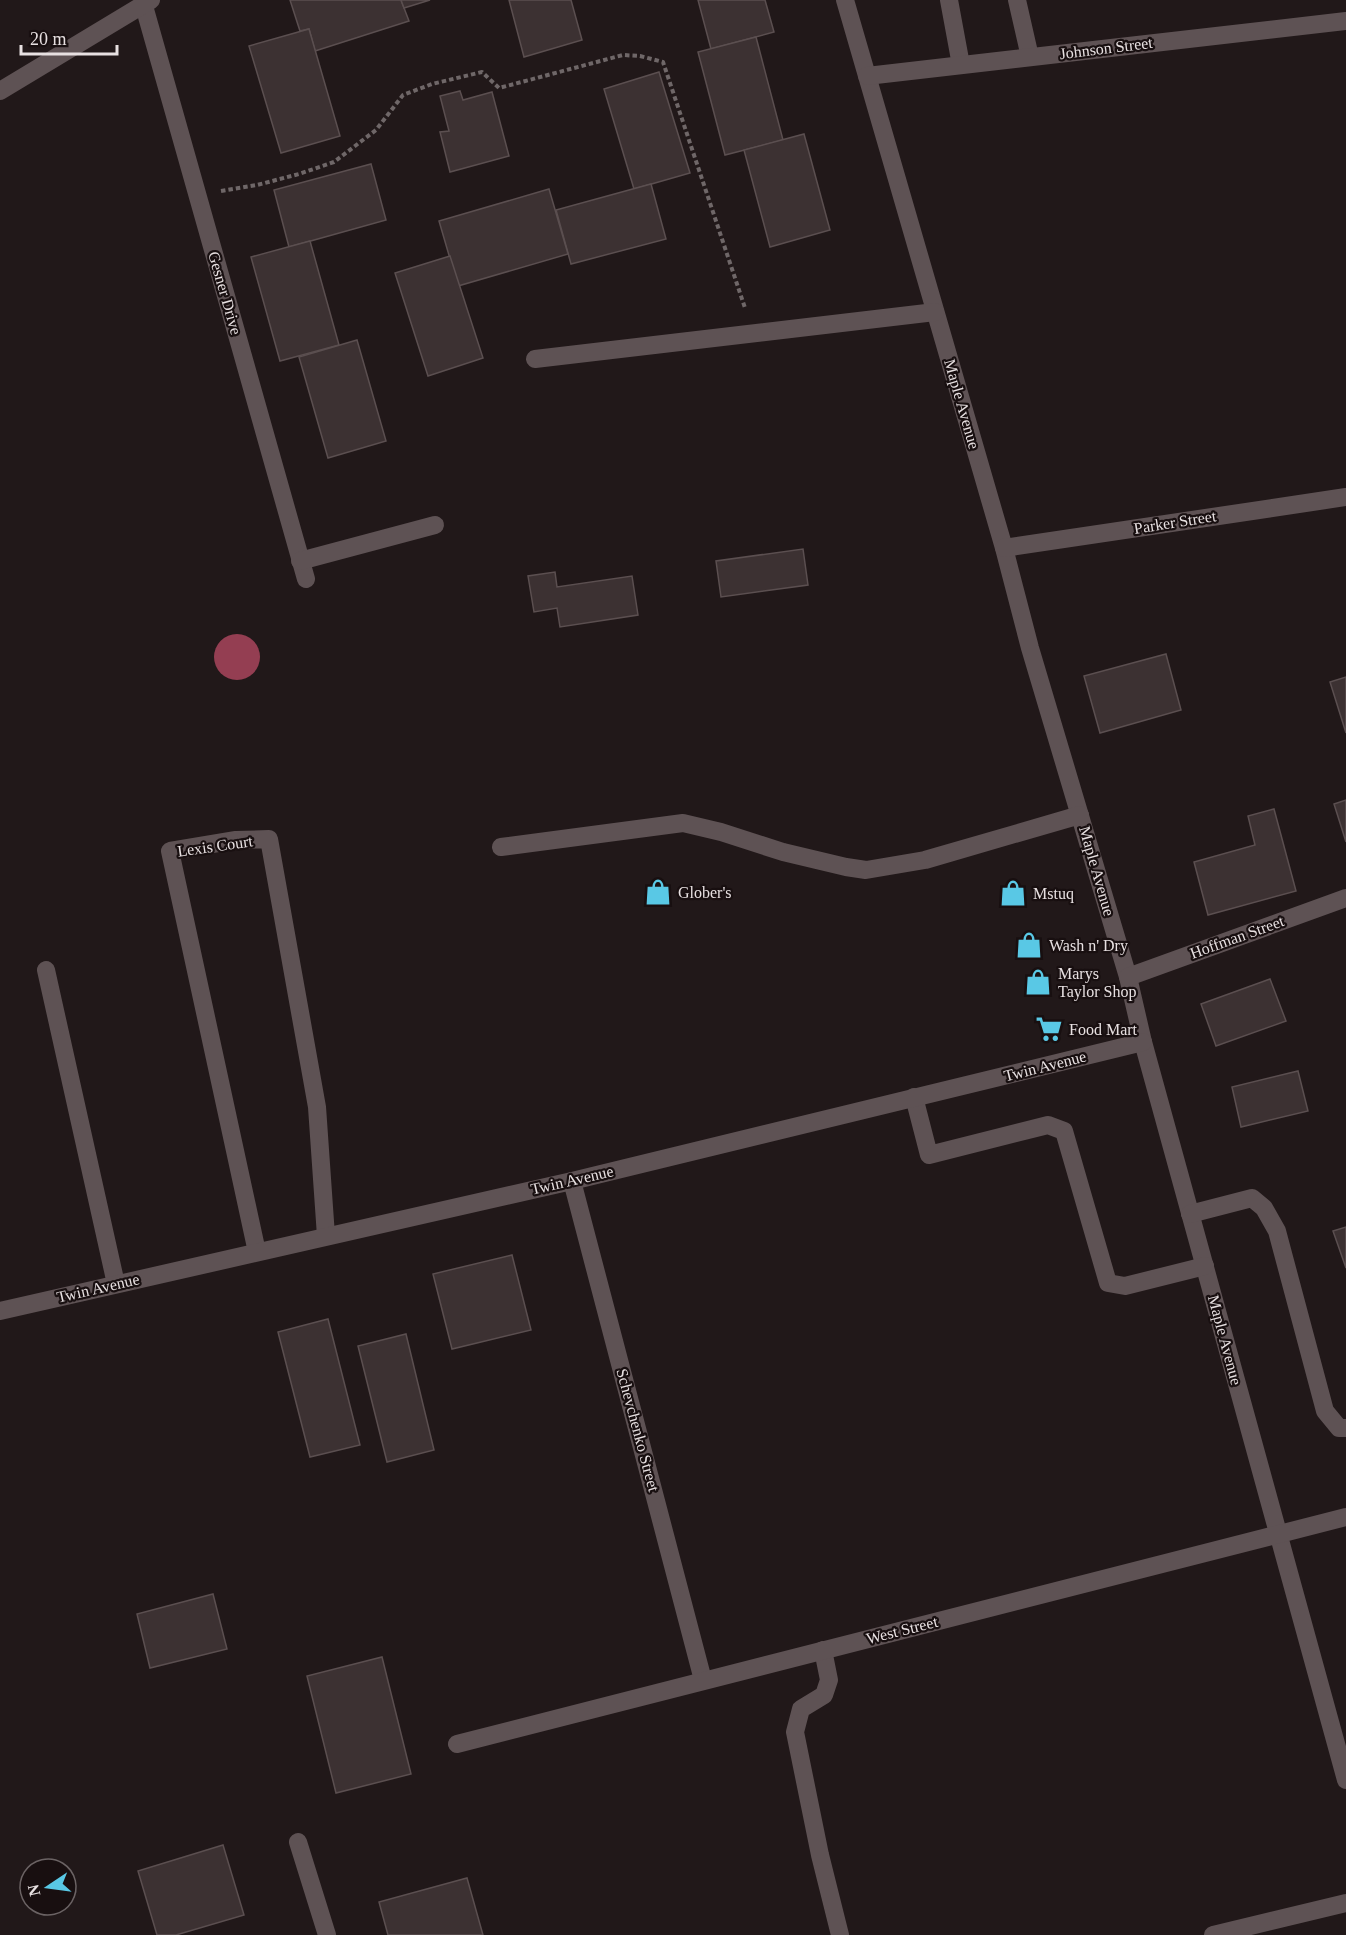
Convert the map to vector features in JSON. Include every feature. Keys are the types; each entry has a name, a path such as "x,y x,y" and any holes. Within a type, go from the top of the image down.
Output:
{"street":[{"name":"Maple Avenue","path":"845,0 1004,548 1030,648 1128,977 1143,1042 1346,1780"},
{"path":"949,0 961,65"},
{"path":"1017,0 1029,57"},
{"path":"0,91 147,3"},
{"name":"Gesner Drive","path":"147,3 197,195 306,579"},
{"name":"Johnson Street","path":"867,76 1346,21"},
{"path":"535,359 935,312"},
{"name":"Parker Street","path":"1004,548 1346,497"},
{"path":"300,561 435,525"},
{"path":"501,847 683,823 721,832 783,852 866,870 925,860 1080,815"},
{"name":"Lexis Court","path":"257,1252 170,851 236,840 269,839 317,1107 326,1236"},
{"name":"Hoffman Street","path":"1128,977 1346,898"},
{"path":"46,970 116,1284"},
{"name":"Twin Avenue","path":"0,1311 572,1180 1143,1042"},
{"path":"914,1097 929,1155 1048,1125 1064,1131 1108,1283 1125,1286 1204,1266"},
{"name":"Schevchenko Street","path":"572,1180 703,1680"},
{"path":"1190,1214 1252,1198 1264,1208 1277,1231 1325,1411 1339,1428 1346,1428"},
{"name":"West Street","path":"457,1744 1346,1516"},
{"path":"823,1650 829,1680 824,1695 801,1709 795,1732 820,1855 840,1935"},
{"path":"298,1842 327,1935"},
{"path":"1213,1935 1346,1903"}],"path":[{"path":"197,195 257,185 334,162 376,130 403,95 432,84 482,72 499,88 623,55 640,56 663,62 746,312 751,334"}],"shaded area":[{"path":"237,634 253,641 260,657 253,673 237,680 221,673 214,657 221,641"}],"building":[{"path":"290,0 401,0 409,21 315,51 309,29 300,31"},
{"path":"401,0 430,0 404,8"},
{"path":"509,0 571,0 582,40 524,57"},
{"path":"698,0 765,0 774,32 711,49"},
{"path":"309,29 340,136 281,153 249,46"},
{"path":"756,37 783,140 725,155 698,52"},
{"path":"659,72 690,173 634,189 604,89"},
{"path":"460,91 463,100 492,92 509,156 450,172 440,132 449,131 440,96"},
{"path":"804,134 830,230 770,247 744,150"},
{"path":"371,164 386,220 289,247 274,190"},
{"path":"651,184 666,239 571,264 556,210"},
{"path":"549,189 568,254 458,286 439,221"},
{"path":"310,241 339,345 280,361 251,257"},
{"path":"450,256 483,358 428,376 395,273"},
{"path":"357,340 386,441 328,458 299,357"},
{"path":"803,549 808,585 721,597 716,561"},
{"path":"555,572 557,587 632,576 638,615 560,627 557,608 534,612 528,576"},
{"path":"1166,654 1181,710 1100,733 1084,676"},
{"path":"1346,677 1346,733 1330,682"},
{"path":"1346,800 1346,842 1334,804"},
{"path":"1274,809 1296,891 1208,915 1194,862 1255,845 1248,816"},
{"path":"1270,979 1286,1021 1216,1046 1201,1004"},
{"path":"1298,1071 1308,1111 1241,1127 1232,1087"},
{"path":"1346,1227 1346,1268 1333,1231"},
{"path":"512,1255 531,1330 452,1349 433,1274"},
{"path":"328,1319 360,1445 310,1457 278,1332"},
{"path":"406,1334 434,1450 387,1462 358,1346"},
{"path":"213,1594 227,1649 150,1668 137,1614"},
{"path":"382,1657 411,1774 336,1793 307,1676"},
{"path":"223,1845 244,1915 176,1935 157,1935 138,1871"},
{"path":"467,1878 483,1935 388,1935 379,1902"}],"place":[{"name":"Glober's","path":"658,892"},
{"name":"Mstuq","path":"1013,893"},
{"name":"Wash n' Dry","path":"1029,945"},
{"name":"Marys Taylor Shop","path":"1038,982"},
{"name":"Food Mart","path":"1049,1029"}]}
